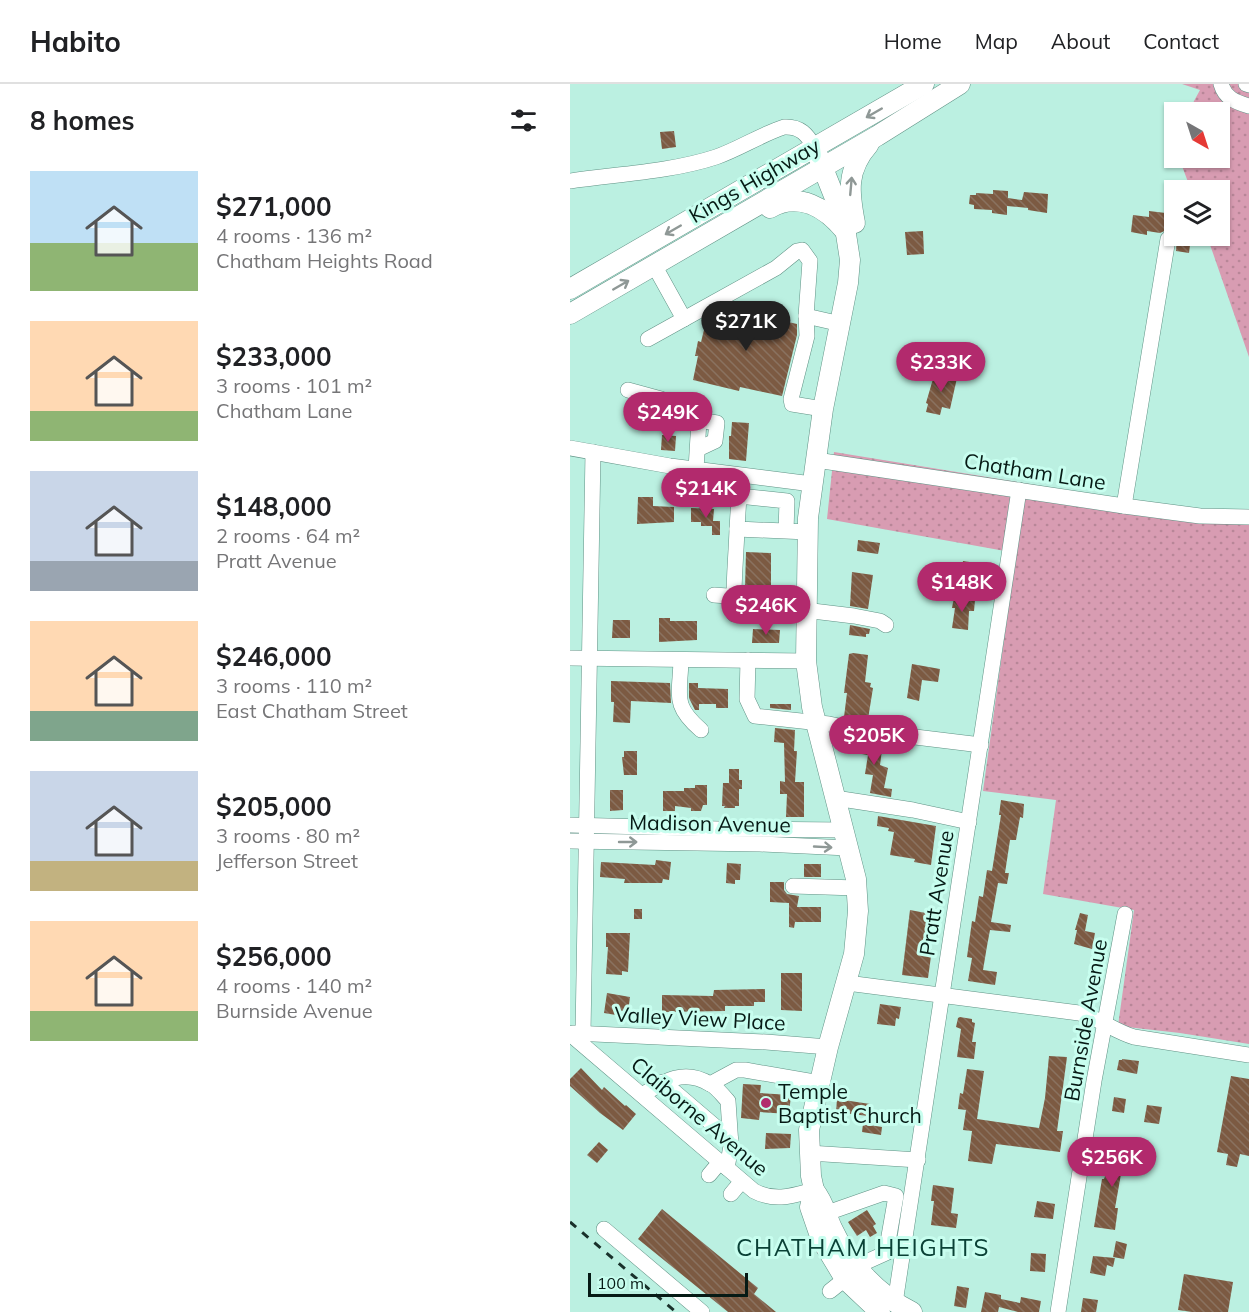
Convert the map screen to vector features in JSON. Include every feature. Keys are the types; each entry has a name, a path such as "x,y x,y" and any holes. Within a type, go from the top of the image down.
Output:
{"main road":[{"name":"Kings Highway","path":"570,289 924,84"},
{"name":"Kings Highway","path":"570,314 876,136 960,84"},
{"path":"848,283 859,258 850,198 851,177 859,157 876,136"},
{"path":"814,147 847,233 850,260 848,283 823,409 812,484 808,532 806,661 808,687 857,888 857,934 847,984 828,1047 809,1130 809,1153 814,1190 810,1207 821,1239 844,1279 895,1309"},
{"path":"686,247 729,232 780,202 790,200 804,201 823,210 847,233"},
{"path":"814,1190 823,1202 827,1213 844,1279"}],"street":[{"path":"1221,84 1224,93 1230,99 1249,106"},
{"path":"570,181 696,162 731,151 784,127 793,126 807,134 814,147"},
{"path":"1124,506 1167,246"},
{"path":"648,339 776,268 797,251 802,250 810,261 807,336 792,394 792,404 823,409"},
{"path":"654,265 684,319"},
{"path":"806,316 841,324"},
{"path":"628,390 661,399 699,420 696,469"},
{"path":"570,448 696,469 812,484"},
{"path":"574,1033 586,833 593,452"},
{"name":"Chatham Lane","path":"816,460 1180,514 1249,518"},
{"path":"754,498 757,476"},
{"name":"Pratt Avenue","path":"895,1309 1019,490"},
{"path":"744,597 733,587 736,575 740,496 787,501 786,531"},
{"path":"737,529 808,532"},
{"path":"714,595 763,598 771,606 880,621 886,625"},
{"path":"744,597 734,614 760,615 771,606"},
{"path":"570,658 806,661"},
{"path":"681,660 680,703 687,718 701,730"},
{"path":"748,660 747,699 755,716 816,722 981,745"},
{"path":"835,798 913,810 969,822"},
{"name":"Madison Avenue","path":"570,825 586,833"},
{"name":"Madison Avenue","path":"570,841 586,833 718,829 846,839"},
{"path":"793,886 857,888"},
{"name":"Burnside Avenue","path":"1058,1312 1094,1081 1125,914"},
{"path":"847,984 1079,1013 1134,1037 1249,1055"},
{"name":"Valley View Place","path":"574,1033 828,1047"},
{"name":"Claiborne Avenue","path":"574,1033 741,1182 754,1191 772,1198 784,1198 814,1190"},
{"path":"710,1084 736,1070 820,1083"},
{"path":"642,1095 675,1076 693,1078 710,1084 728,1101 731,1140 723,1165 709,1175"},
{"path":"663,1082 731,1140"},
{"path":"809,1153 918,1160"},
{"path":"730,1194 741,1182"},
{"path":"827,1213 884,1193 896,1196 886,1253 844,1279"},
{"path":"604,1228 702,1312"}],"shaded area":[{"path":"1182,84 1249,84 1249,357 1210,246 1230,246 1230,180 1187,180 1183,168 1230,168 1230,102 1193,102 1200,90"},
{"path":"834,452 1178,508 1249,511 1249,1044 1118,1026 1134,910 1043,894 1056,800 983,791 1016,553 827,519"}],"building":[{"path":"674,131 676,147 662,149 660,132"},
{"path":"993,190 1008,191 1008,198 1022,200 1024,192 1048,194 1047,213 1007,206 1007,215 992,213 992,210 974,209 974,205 969,204 970,195 993,194"},
{"path":"1149,211 1164,213 1164,231 1160,233 1147,231 1147,235 1131,232 1133,215 1149,217"},
{"path":"923,231 924,254 907,255 905,232"},
{"path":"1176,246 1190,246 1189,253 1176,251"},
{"path":"748,304 761,307 760,310 766,312 770,318 797,324 797,335 782,396 740,387 739,391 693,380 698,356 695,356 698,341 701,342 706,322 717,316 734,321 736,311 746,314"},
{"path":"935,372 957,378 950,409 942,407 940,415 926,412 928,404 926,403"},
{"path":"732,422 749,423 746,461 729,459 729,436 731,436"},
{"path":"662,435 676,436 675,451 661,450"},
{"path":"638,497 653,497 653,506 674,507 674,522 637,524"},
{"path":"691,508 714,509 713,521 720,521 720,535 712,535 712,526 701,526 701,522 691,522"},
{"path":"858,540 880,543 878,554 857,551"},
{"path":"746,552 771,553 771,588 745,588"},
{"path":"963,561 976,563 974,576 961,574"},
{"path":"852,572 873,575 868,609 850,606"},
{"path":"954,597 975,600 974,611 969,611 968,630 952,628"},
{"path":"659,618 670,618 670,621 697,621 697,640 659,642"},
{"path":"613,620 630,620 630,638 612,638"},
{"path":"850,625 870,629 869,634 866,634 866,637 849,635"},
{"path":"753,629 780,630 779,643 752,643"},
{"path":"849,654 868,655 865,682 871,683 870,687 873,688 868,719 844,717 847,693 844,693"},
{"path":"912,664 940,669 938,682 922,680 919,701 907,698"},
{"path":"611,681 670,683 671,703 631,701 630,723 613,722 614,702 611,702"},
{"path":"689,683 698,683 698,688 728,689 728,708 716,708 716,704 699,704 699,710 695,710 689,698"},
{"path":"770,704 791,704 791,710 770,708"},
{"path":"775,728 795,730 794,751 797,751 795,782 804,782 804,817 786,817 787,794 780,794 780,781 785,782 784,743 774,742"},
{"path":"857,739 883,743 880,765 888,768 884,788 892,789 891,797 870,793 873,775 865,774 868,755 855,753"},
{"path":"624,751 637,751 637,775 624,775 622,757 624,757"},
{"path":"729,769 739,769 739,780 742,780 742,789 739,789 739,806 735,808 722,806 723,783 729,783"},
{"path":"695,785 707,785 707,805 703,805 701,811 691,811 691,808 675,806 675,811 663,811 663,791 684,791 684,788 695,788"},
{"path":"610,790 623,790 623,810 610,811"},
{"path":"1001,800 1024,804 1023,818 1020,817 1016,840 1010,840 1005,873 1009,873 1007,884 998,883 991,922 1011,925 1010,932 990,930 983,970 997,972 995,985 968,981 972,958 967,957 972,921 975,922 979,896 983,897 987,870 992,871 1001,815 999,815"},
{"path":"878,816 936,826 931,865 914,862 915,859 890,855 894,832 888,831 889,828 877,826"},
{"path":"656,860 671,862 669,880 663,879 662,883 624,883 625,879 600,877 601,862 655,865"},
{"path":"727,863 741,864 740,880 735,880 735,884 726,883"},
{"path":"804,864 821,864 821,877 804,877"},
{"path":"770,882 784,882 784,890 787,894 799,896 797,907 821,907 821,922 795,922 794,928 789,927 789,903 770,902"},
{"path":"634,909 642,909 642,919 634,919"},
{"path":"910,910 931,914 925,948 932,949 928,978 902,975"},
{"path":"1080,913 1088,915 1085,931 1095,933 1092,949 1074,944"},
{"path":"606,933 630,933 628,972 622,971 622,975 606,974 608,947 606,947"},
{"path":"781,973 802,973 802,1011 781,1010"},
{"path":"765,989 765,1002 754,1002 754,1006 725,1006 725,1011 662,1012 662,995 713,996 714,990"},
{"path":"607,993 630,997 628,1012 617,1010 616,1015 604,1013"},
{"path":"880,1004 901,1007 895,1026 877,1024"},
{"path":"960,1017 972,1019 975,1023 972,1042 976,1042 974,1059 957,1057 961,1029 956,1027"},
{"path":"1049,1056 1067,1057 1057,1131 1063,1131 1060,1152 996,1144 992,1164 968,1161 972,1131 963,1130 966,1110 958,1109 967,1069 984,1071 977,1119 1039,1128 1045,1098"},
{"path":"1119,1060 1139,1061 1137,1074 1117,1070"},
{"path":"581,1068 602,1090 604,1087 636,1114 623,1130 570,1086 570,1079"},
{"path":"1231,1076 1249,1079 1249,1156 1240,1154 1237,1167 1226,1165 1228,1154 1217,1152"},
{"name":"Temple Baptist Church","path":"743,1084 761,1085 760,1093 791,1095 789,1114 760,1112 759,1120 741,1118"},
{"path":"1114,1097 1126,1099 1124,1113 1112,1111"},
{"path":"837,1099 870,1104 868,1116 836,1112"},
{"path":"1147,1105 1162,1107 1159,1124 1144,1122"},
{"path":"863,1124 882,1127 881,1135 862,1132"},
{"path":"766,1133 791,1134 790,1148 765,1149"},
{"path":"599,1142 608,1150 597,1163 587,1155"},
{"path":"1111,1144 1133,1148 1131,1161 1125,1160 1121,1174 1115,1208 1118,1208 1115,1230 1094,1227 1102,1179 1108,1168"},
{"path":"933,1185 954,1188 951,1213 958,1214 956,1228 931,1225"},
{"path":"1037,1201 1055,1204 1053,1219 1034,1217"},
{"path":"662,1209 758,1288 754,1294 776,1312 728,1312 638,1239"},
{"path":"867,1210 876,1224 873,1226 877,1233 870,1237 866,1230 857,1236 848,1222"},
{"path":"1116,1241 1127,1244 1124,1259 1113,1257"},
{"path":"1031,1253 1046,1254 1045,1272 1030,1271"},
{"path":"1093,1256 1115,1258 1113,1267 1107,1265 1105,1276 1090,1273"},
{"path":"1184,1274 1233,1282 1228,1312 1178,1310"},
{"path":"957,1286 969,1288 966,1308 954,1306"},
{"path":"985,1292 1001,1295 1001,1299 1020,1303 1021,1297 1041,1301 1039,1312 1018,1312 999,1307 998,1312 981,1312"},
{"path":"1083,1298 1098,1300 1096,1312 1081,1312"}],"railway":[{"path":"570,1222 676,1312"}],"place":[{"name":"Temple Baptist Church","path":"766,1103"}],"district":[{"name":"CHATHAM HEIGHTS","path":"863,1247"}]}
